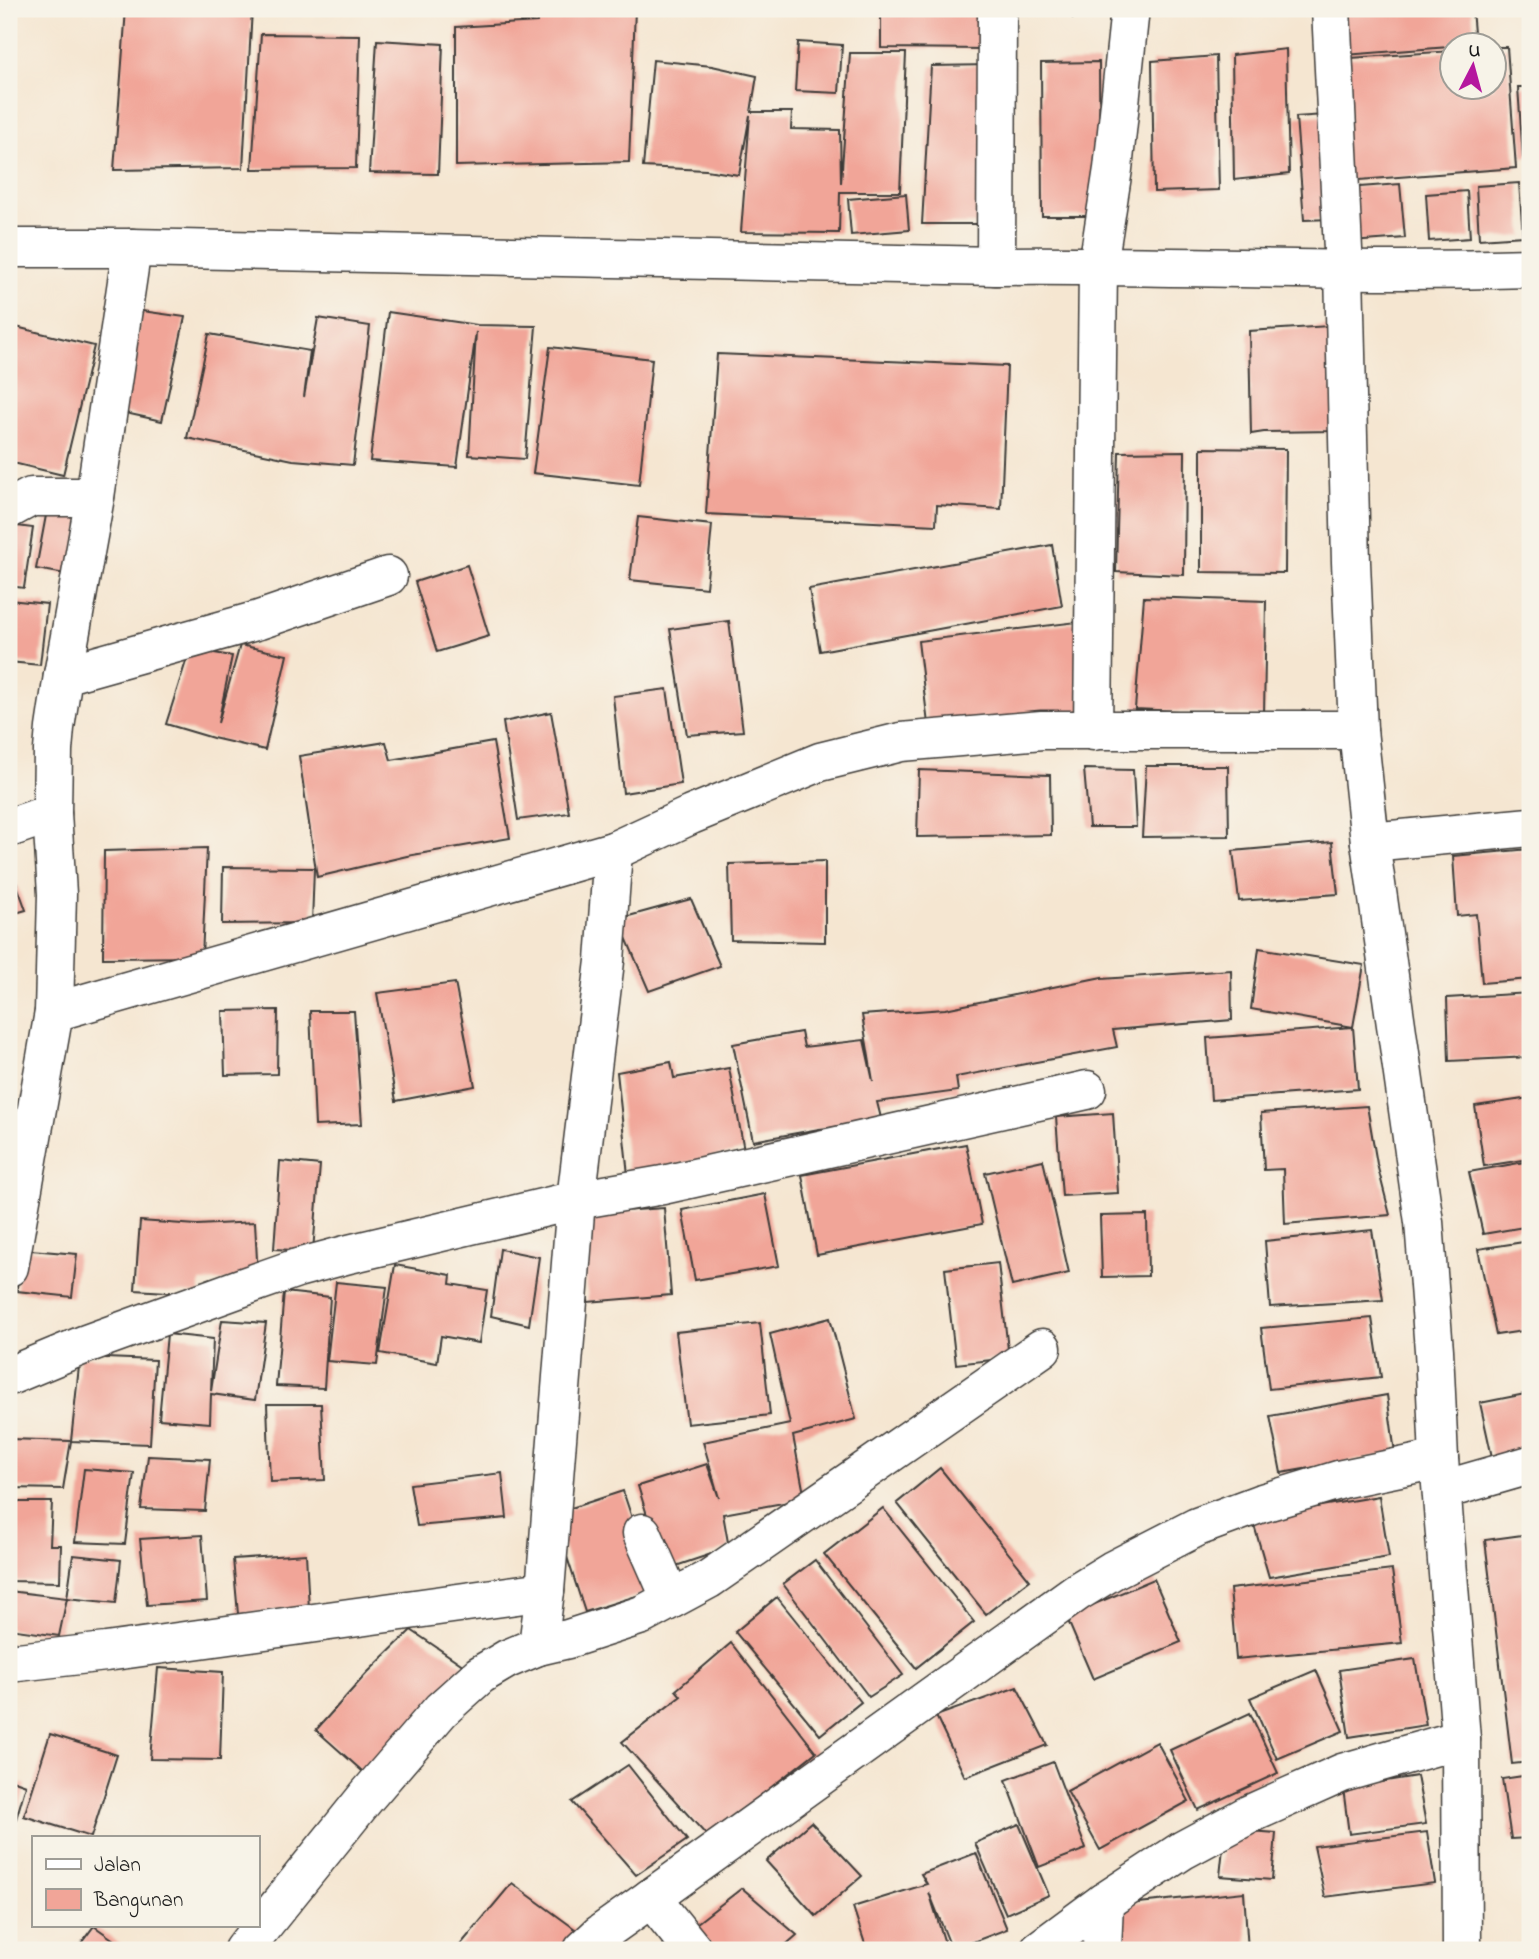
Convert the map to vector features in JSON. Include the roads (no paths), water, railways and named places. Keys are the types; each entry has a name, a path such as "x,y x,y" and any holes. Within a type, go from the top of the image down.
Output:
{"street":[{"path":"1331,9 1344,270 1357,730 1370,842 1424,1222 1461,1739 1462,1950"},
{"path":"996,266 997,15"},
{"path":"1093,731 1098,265 1113,169 1129,19"},
{"path":"9,248 132,248 996,266 1098,265 1344,270 1530,268"},
{"path":"9,1264 54,1012 57,894 52,813 53,750 63,675 95,497 132,248"},
{"path":"9,509 31,497 95,497"},
{"path":"63,675 259,620 388,576"},
{"path":"54,1012 613,851 691,815 820,762 901,742 1042,730 1357,730"},
{"path":"9,828 52,813"},
{"path":"1370,842 1530,827"},
{"path":"538,1646 545,1591 576,1200 605,961 613,851"},
{"path":"9,1377 86,1345 296,1268 576,1200 663,1185 1087,1090"},
{"path":"243,1950 367,1796 441,1710 480,1675 507,1659 538,1646 642,1615 709,1578 1042,1348"},
{"path":"583,1950 599,1935 1077,1592 1196,1527 1259,1504 1342,1479 1441,1474 1530,1465"},
{"path":"642,1533 671,1599"},
{"path":"9,1664 106,1653 545,1591"},
{"path":"1039,1950 1104,1902 1183,1850 1250,1814 1342,1773 1461,1739"},
{"path":"651,1898 693,1950"},
{"path":"1102,1950 1104,1902"}]}
